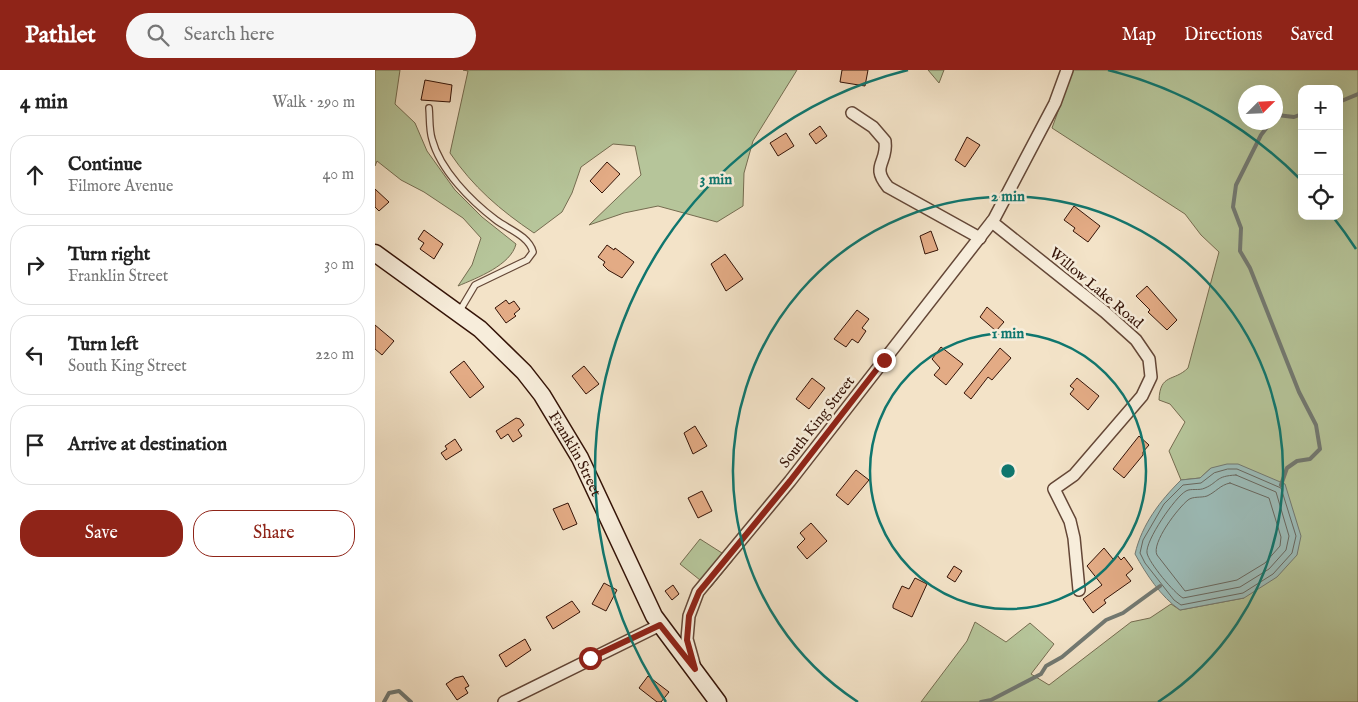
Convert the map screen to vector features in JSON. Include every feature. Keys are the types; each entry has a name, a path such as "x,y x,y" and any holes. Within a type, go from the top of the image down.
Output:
{"main road":[{"name":"Franklin Street","path":"375,253 459,312 496,343 524,372 557,417 580,458 660,625 718,702"}],"street":[{"name":"South King Street","path":"695,669 687,640 689,616 699,592 790,481 992,222 1055,104 1067,70"},
{"path":"852,114 873,128 885,141 885,152 878,170 879,176 889,188 980,238"},
{"name":"Willow Lake Road","path":"992,222 1105,312 1136,340 1149,359 1151,377 1142,396 1073,474 1053,489 1070,521 1075,538 1079,590"},
{"path":"503,702 660,625"}],"lane":[{"path":"429,108 432,138 437,152 449,172 481,207 523,238 531,246 533,252 527,260 475,285 459,312"}],"green space":[{"path":"375,70 400,70 395,104 415,123 427,151 455,190 482,217 516,244 513,252 492,270 458,286 472,265 481,238 463,218 424,192 401,180 377,161 375,166"},
{"path":"463,70 797,70 753,141 744,173 743,206 717,222 658,206 624,213 589,225 641,175 635,146 613,144 581,167 572,193 562,212 534,233 488,197 468,177 450,153 468,71"},
{"path":"928,70 944,70 939,83"},
{"path":"1073,70 1358,70 1358,702 921,702 967,641 975,622 1006,642 1030,623 1054,644 1031,674 1049,685 1131,622 1150,618 1171,604 1180,610 1244,598 1211,468 1200,478 1181,480 1169,451 1185,422 1170,404 1159,400 1160,391 1165,382 1188,368 1219,252 1201,235 1185,214 1052,128"},
{"path":"700,539 733,560 710,588 680,564"}],"water":[{"path":"1227,464 1238,464 1285,484 1301,536 1297,555 1277,577 1244,598 1180,610 1154,585 1135,554 1138,543 1153,514 1181,480 1200,478 1211,468"}],"building":[{"path":"842,70 868,70 865,86 840,82"},
{"path":"425,80 452,85 450,102 421,100"},
{"path":"820,126 827,136 816,144 809,134"},
{"path":"786,133 794,146 778,156 770,143"},
{"path":"967,137 980,145 965,167 955,160"},
{"path":"607,162 620,174 602,193 590,181"},
{"path":"375,189 389,202 379,211 375,207"},
{"path":"1074,206 1100,226 1088,242 1073,231 1075,228 1064,220"},
{"path":"424,230 443,244 434,259 420,249 424,243 418,239"},
{"path":"931,231 938,250 925,254 920,236"},
{"path":"607,245 614,250 615,248 634,262 622,278 608,270 603,265 605,262 598,257"},
{"path":"725,254 743,279 726,291 711,264"},
{"path":"1147,286 1177,320 1167,330 1148,312 1150,310 1136,296"},
{"path":"506,300 509,304 514,301 520,309 514,314 516,316 506,323 495,308"},
{"path":"987,307 1004,322 996,331 980,317"},
{"path":"857,310 869,319 862,328 866,331 858,343 852,339 846,347 834,339"},
{"path":"375,325 394,341 382,355 375,349"},
{"path":"941,347 963,364 946,385 934,375 940,368 932,359"},
{"path":"1000,348 1011,358 992,380 988,377 971,399 964,393"},
{"path":"464,361 484,387 470,398 450,372"},
{"path":"584,366 599,384 586,394 572,376"},
{"path":"812,378 825,388 809,409 796,399"},
{"path":"1077,378 1099,396 1088,410 1070,394 1074,389 1070,386"},
{"path":"516,418 520,419 524,425 518,430 522,436 513,442 508,434 501,439 496,431"},
{"path":"695,426 707,446 693,454 684,433"},
{"path":"1139,436 1149,445 1124,478 1113,469"},
{"path":"455,439 462,450 446,460 441,453 447,449 445,446"},
{"path":"856,470 869,480 848,505 836,495"},
{"path":"702,491 712,511 698,518 688,498"},
{"path":"568,503 577,524 563,530 553,509"},
{"path":"811,523 827,541 807,559 797,547 805,539 800,533"},
{"path":"1104,548 1113,559 1117,555 1121,560 1124,557 1133,569 1126,575 1131,581 1104,600 1106,603 1093,613 1083,599 1102,585 1087,566"},
{"path":"954,566 962,571 955,582 947,577"},
{"path":"915,578 927,584 912,617 893,608 893,605 902,586 909,589"},
{"path":"604,583 617,590 606,611 592,604"},
{"path":"673,585 679,594 672,600 665,591"},
{"path":"572,601 580,612 553,629 546,617"},
{"path":"525,639 531,650 506,667 499,655"},
{"path":"463,676 469,686 465,688 468,693 457,700 446,684 455,678"},
{"path":"648,676 669,692 661,702 657,702 639,688"}],"waterway":[{"path":"1343,100 1358,94"},
{"path":"1283,116 1298,116"},
{"path":"1265,130 1236,185 1233,207 1241,228 1240,251 1250,268 1299,392 1316,425 1320,449 1310,459 1297,461 1287,468 1281,485"},
{"path":"981,702 991,700 1041,674 1046,666 1062,657 1106,620 1123,613 1160,586"},
{"path":"384,702 389,693 399,691 411,702"}],"route":[{"path":"590,658 660,625 695,669 687,640 689,616 699,592 790,481 884,360"}]}
